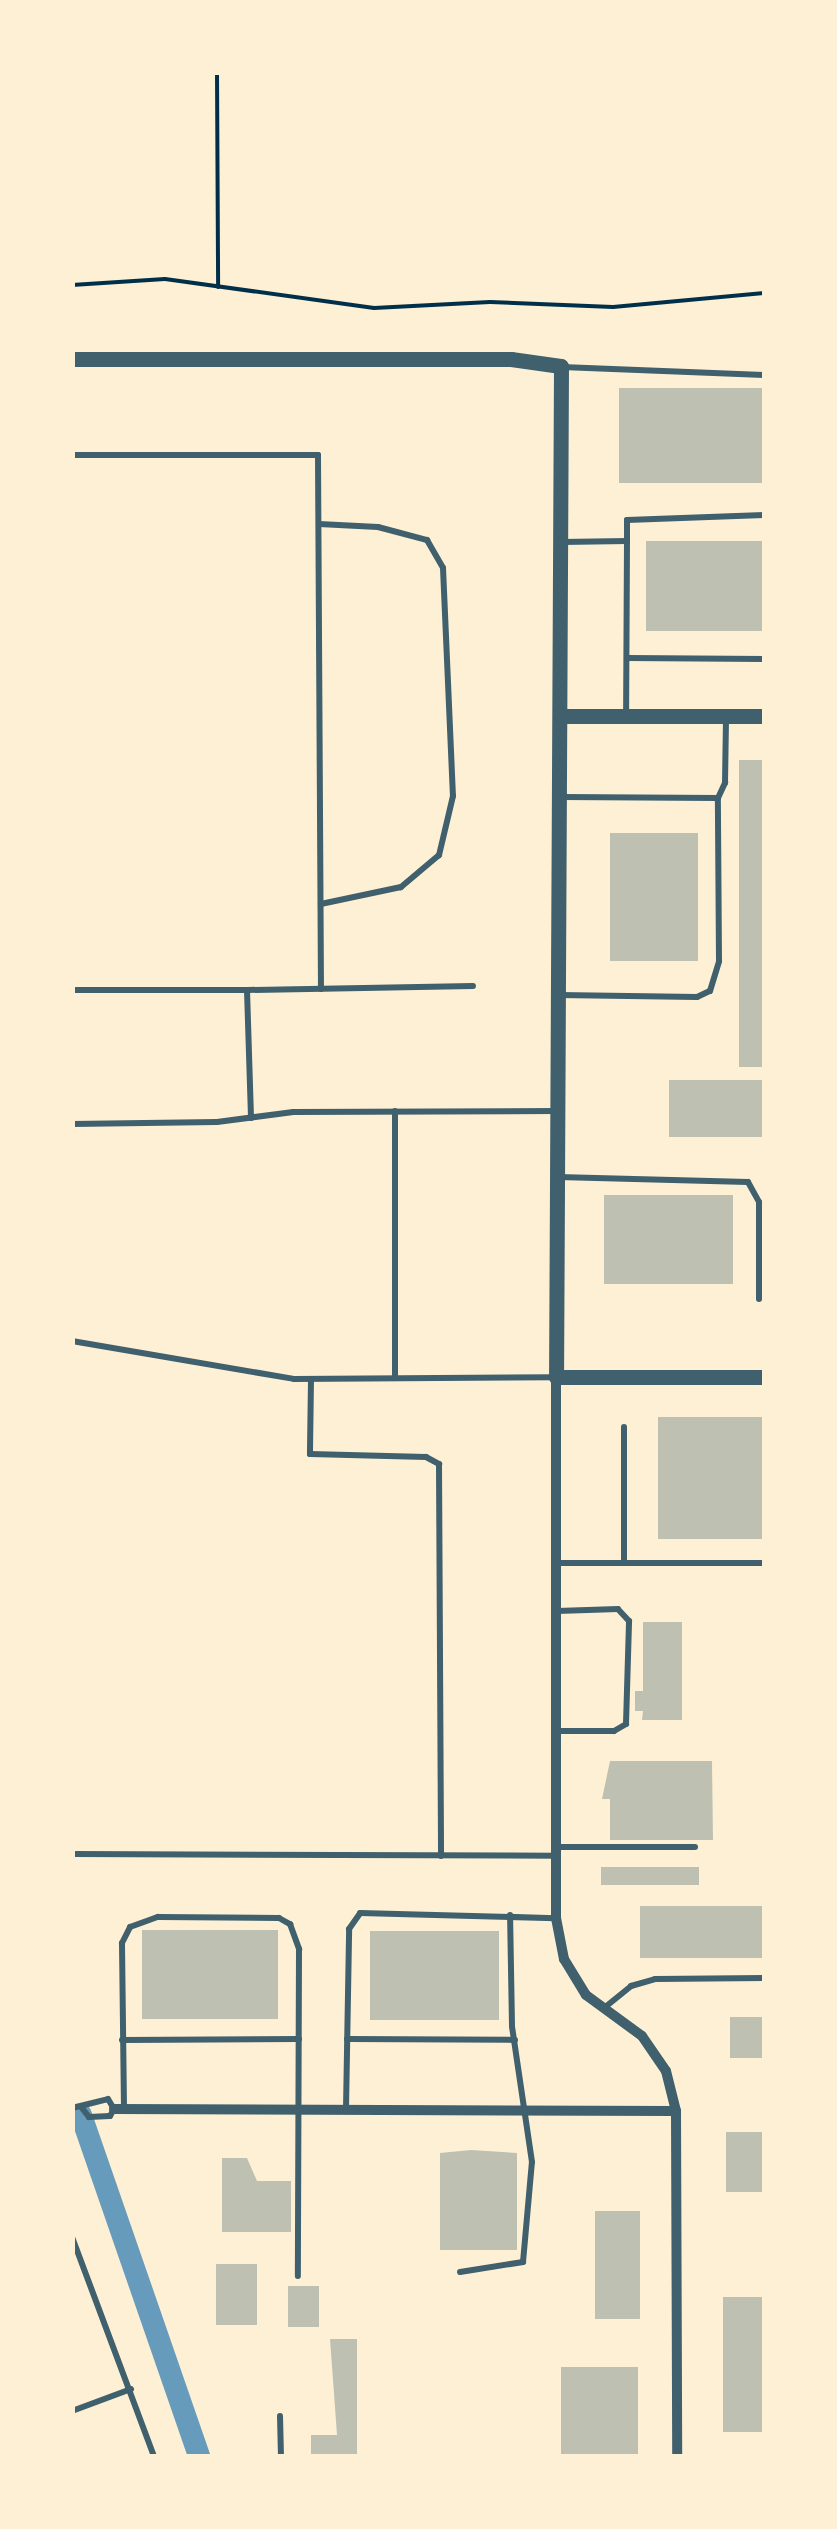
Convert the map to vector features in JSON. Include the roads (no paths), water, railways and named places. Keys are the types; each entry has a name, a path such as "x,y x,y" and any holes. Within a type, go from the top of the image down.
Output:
{"street":[{"path":"72,359 511,359 561,366 556,1918 564,1959 586,1995 642,2036 666,2071 676,2112 678,2456"},
{"path":"561,716 764,716"},
{"path":"556,1377 764,1377"},
{"path":"119,2109 676,2112"}],"lane":[{"path":"561,366 764,374"},
{"path":"72,455 318,456 321,989"},
{"path":"626,716 627,520 764,516"},
{"path":"319,524 378,527 427,540 444,568 453,796 439,855 401,887 321,904"},
{"path":"561,542 627,541"},
{"path":"626,658 764,659"},
{"path":"558,995 696,997 710,990 718,961 718,798 725,783 726,716"},
{"path":"560,798 718,798"},
{"path":"72,990 473,986"},
{"path":"247,990 251,1118"},
{"path":"395,1378 396,1111"},
{"path":"72,1124 396,1111 558,1111"},
{"path":"557,1177 748,1182 759,1202 760,1299"},
{"path":"72,1341 237,1374 312,1379 556,1377"},
{"path":"312,1379 310,1454 426,1457 439,1464 441,1856"},
{"path":"624,1427 624,1562"},
{"path":"555,1563 764,1563"},
{"path":"555,1611 618,1610 629,1621 626,1724 614,1731 556,1731"},
{"path":"72,1854 441,1856 696,1847"},
{"path":"346,2110 349,1929 360,1913 556,1918"},
{"path":"460,2272 524,2262 532,2162 515,2040 510,1916"},
{"path":"82,2108 89,2117 110,2116 119,2109 124,1936 138,1922 158,1917 280,1918 290,1924 300,1949 298,2276"},
{"path":"604,2008 631,1986 655,1979 764,1978"},
{"path":"122,2040 300,2038"},
{"path":"347,2039 515,2040"},
{"path":"72,2108 82,2108 90,2100 108,2100 119,2109"},
{"path":"72,2237 154,2456"},
{"path":"72,2411 131,2389"},
{"path":"280,2416 281,2456"}],"waterway":[{"path":"81,2115 199,2456"}]}
